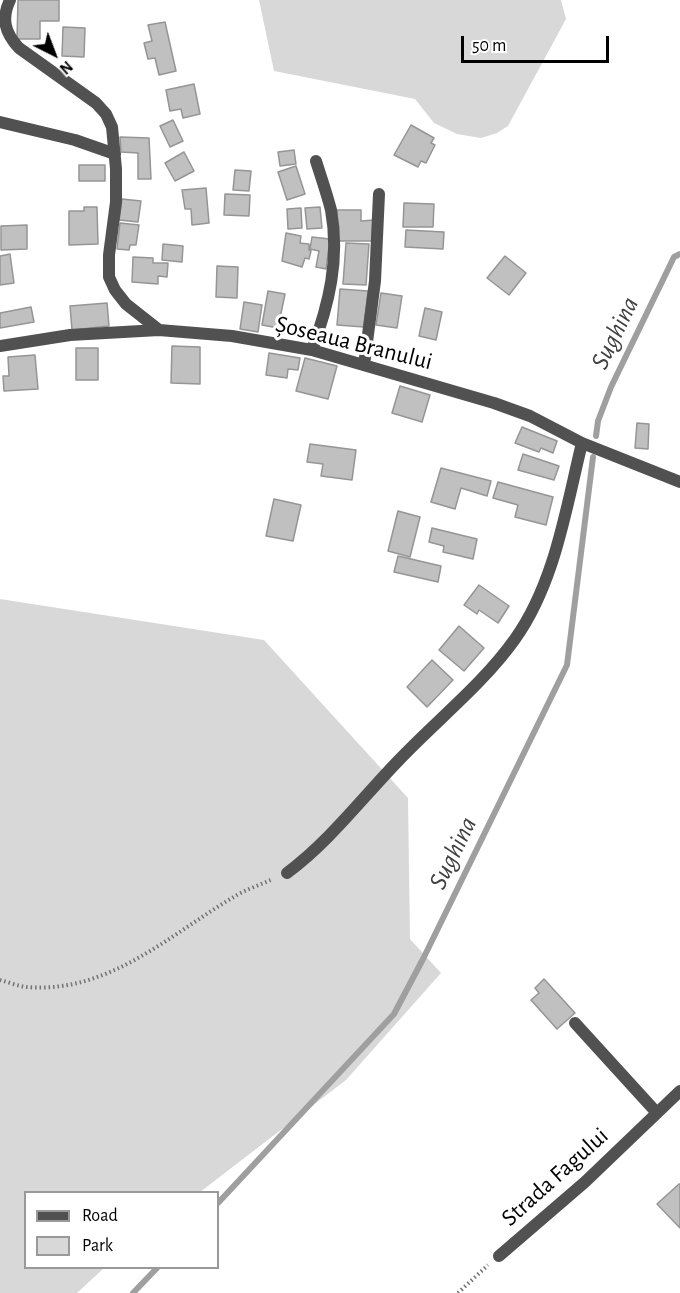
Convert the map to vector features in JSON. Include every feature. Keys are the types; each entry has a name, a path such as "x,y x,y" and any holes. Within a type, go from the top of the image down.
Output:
{"street":[{"path":"10,0 5,11 5,26 10,38 19,48 96,103 106,114 112,127 116,202 109,255 109,277 115,290 126,304 159,330"},
{"path":"0,122 75,140 115,154"},
{"path":"312,350 324,318 334,267 334,239 330,209 316,161"},
{"path":"364,365 375,281 379,194"},
{"name":"Șoseaua Branului","path":"0,346 69,335 159,330 232,336 312,350 494,403 530,416 582,443 680,482"},
{"path":"287,873 318,848 399,759 488,671 515,639 547,575 559,537 582,443"},
{"path":"574,1023 657,1113"},
{"name":"Strada Fagului","path":"499,1256 585,1182 680,1091"}],"path":[{"path":"0,980 24,987 64,987 101,977 134,962 234,896 287,873"},
{"name":"Strada Fagului","path":"458,1293 499,1256"}],"green space":[{"path":"259,0 561,0 566,19 508,126 497,133 481,138 457,134 434,123 415,99 274,71"},
{"path":"0,599 264,640 408,798 410,939 441,973 346,1080 201,1191 24,1191 24,1269 103,1269 77,1293 0,1293"}],"building":[{"path":"18,0 59,0 59,21 40,21 40,39 17,39"},
{"path":"165,22 176,71 159,75 155,58 148,59 144,43 152,41 148,25"},
{"path":"63,27 85,28 84,57 62,56"},
{"path":"194,84 200,114 183,118 181,109 170,111 166,90"},
{"path":"173,120 183,141 170,147 160,126"},
{"path":"411,125 434,138 431,143 435,145 426,163 421,161 418,167 394,155"},
{"path":"120,137 149,138 151,179 138,179 138,153 121,152"},
{"path":"294,150 296,164 280,166 278,152"},
{"path":"184,152 194,171 175,181 165,163"},
{"path":"79,165 105,165 105,181 79,181"},
{"path":"296,166 305,194 287,200 278,172"},
{"path":"235,170 251,171 249,191 233,190"},
{"path":"206,188 209,223 192,225 191,209 185,209 182,190"},
{"path":"225,194 250,195 249,216 224,215"},
{"path":"122,199 141,201 138,222 119,220"},
{"path":"404,203 434,204 433,227 403,227"},
{"path":"84,207 97,207 98,244 69,245 69,211 84,211"},
{"path":"320,207 322,228 307,229 305,208"},
{"path":"301,208 302,228 288,229 287,209"},
{"path":"337,210 361,210 361,221 374,220 374,241 337,241"},
{"path":"120,223 139,225 136,245 130,245 129,250 117,249"},
{"path":"27,225 27,249 1,250 1,226"},
{"path":"406,230 444,232 443,249 405,247"},
{"path":"286,233 301,236 300,243 309,244 311,251 309,259 305,258 302,267 282,261"},
{"path":"312,237 330,239 326,269 316,267 319,251 310,249"},
{"path":"346,243 369,244 366,285 343,284"},
{"path":"163,244 183,246 182,262 162,260"},
{"path":"10,254 14,283 0,285 0,256"},
{"path":"505,256 526,273 509,295 487,278"},
{"path":"133,257 153,258 153,263 168,263 167,277 158,276 158,284 132,282"},
{"path":"217,266 238,267 237,298 216,297"},
{"path":"340,289 368,291 364,327 337,325"},
{"path":"268,291 285,294 278,328 262,325"},
{"path":"381,293 402,296 397,328 376,325"},
{"path":"244,302 262,305 258,332 240,329"},
{"path":"107,303 109,326 72,330 70,306"},
{"path":"31,307 34,322 0,328 0,313"},
{"path":"425,308 442,312 436,340 419,336"},
{"path":"172,346 200,347 200,384 171,383"},
{"path":"76,348 98,348 98,380 76,380"},
{"path":"269,353 300,358 298,370 288,369 287,378 266,375"},
{"path":"35,355 38,389 4,391 3,376 9,376 8,357"},
{"path":"305,358 337,366 328,399 296,391"},
{"path":"400,386 430,395 422,422 392,413"},
{"path":"637,423 649,424 648,449 635,448"},
{"path":"522,427 557,441 553,453 541,448 539,452 515,443"},
{"path":"310,444 356,450 352,480 321,476 323,464 307,462"},
{"path":"523,454 559,466 554,480 518,470"},
{"path":"441,468 491,481 487,496 461,488 455,509 431,502"},
{"path":"498,482 553,497 546,525 515,517 518,505 493,498"},
{"path":"274,499 301,505 293,541 266,536"},
{"path":"398,511 420,517 410,557 388,551"},
{"path":"432,528 477,539 473,559 443,552 444,546 429,542"},
{"path":"398,556 441,566 438,582 394,572"},
{"path":"479,585 509,606 498,623 479,610 477,614 464,605"},
{"path":"459,626 484,648 464,671 439,650"},
{"path":"432,660 453,680 427,707 407,687"},
{"path":"544,979 575,1013 557,1029 531,1000 539,993 535,988"},
{"path":"680,1184 680,1228 657,1204"}],"waterway":[{"name":"Sughina","path":"596,436 598,421 611,387 674,257 680,254"},
{"name":"Sughina","path":"219,1202 394,1014 423,959 567,665 593,457"},
{"name":"Sughina","path":"133,1293 156,1269"}]}
